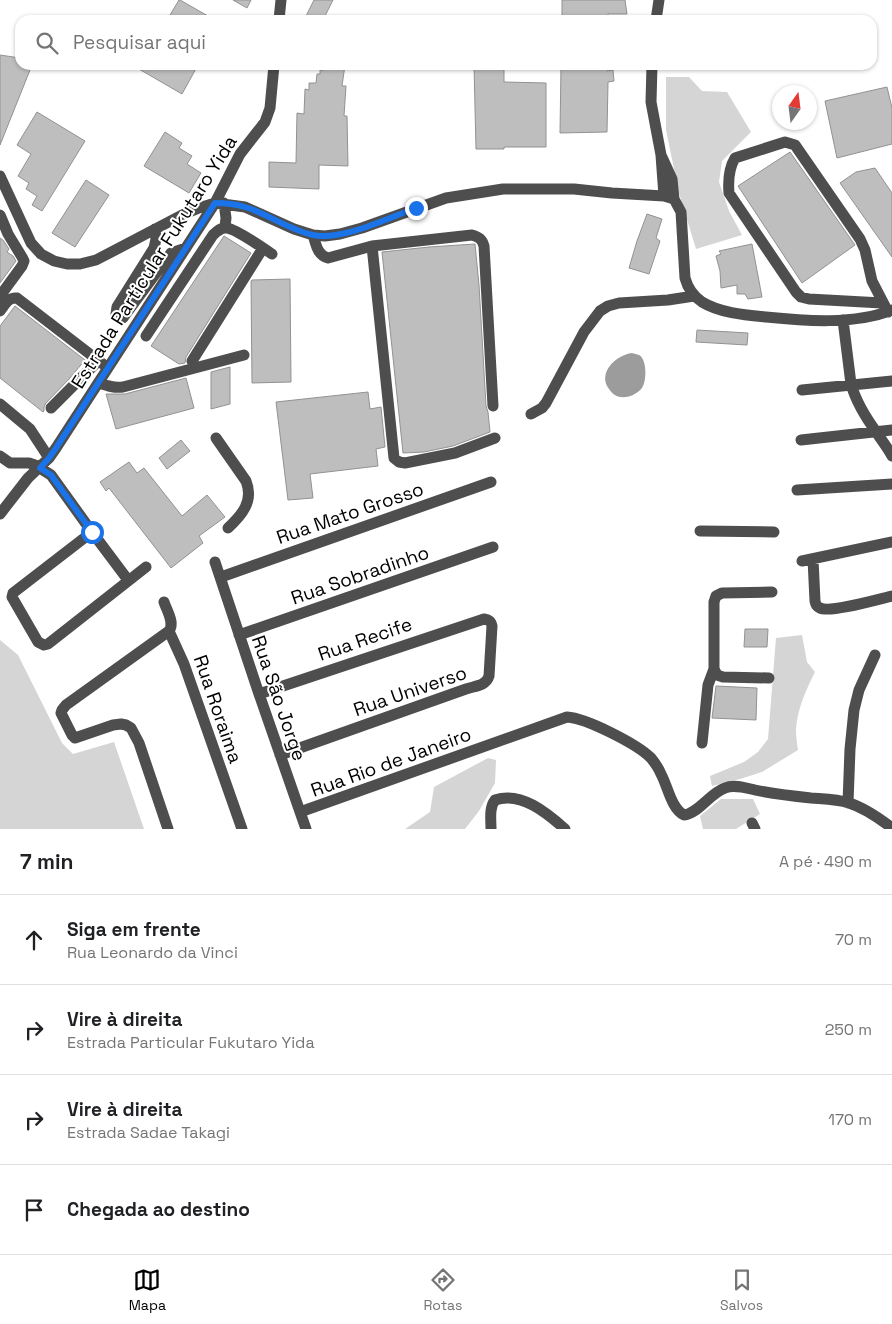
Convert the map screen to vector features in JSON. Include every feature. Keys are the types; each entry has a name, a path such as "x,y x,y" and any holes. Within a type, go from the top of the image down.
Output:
{"street":[{"path":"280,15 281,0"},
{"path":"656,15 658,0"},
{"name":"Estrada Particular Fukutaro Yida","path":"0,514 28,478 49,458 186,248 219,203 234,162 265,122 269,113 273,70"},
{"path":"652,70 651,102 669,198"},
{"path":"785,142 795,145 860,239 865,250 872,281 887,309 809,299 802,297 796,292 729,193 728,181 735,158 785,142"},
{"path":"0,176 31,243 41,254 54,261 67,264 80,264 96,260 190,211 219,203 245,207 294,229 313,235 325,236 362,228 446,198 503,189 574,190 669,198 678,206 682,221 687,286 694,296 704,303 728,312 754,316 813,320 843,320 877,315 887,309"},
{"path":"219,203 226,218 225,227"},
{"path":"0,216 24,261 0,296"},
{"path":"146,336 213,235 225,227 233,230 267,251 192,361"},
{"path":"155,229 156,239 154,248 117,307 116,314 118,318 122,318 125,315 171,253 186,248"},
{"path":"313,235 320,254 328,258 372,246 472,235 478,236 484,246 493,406"},
{"path":"372,246 394,458 399,462 405,463 455,454 495,438"},
{"path":"530,414 542,408 546,403 584,332 600,311 608,306 619,303 668,300 694,296"},
{"path":"0,311 9,299 16,298 108,368"},
{"path":"843,320 851,384 857,401 892,456"},
{"path":"99,383 109,387 123,387 244,355"},
{"path":"51,408 98,361"},
{"path":"802,390 892,381"},
{"path":"0,404 30,429 49,458"},
{"path":"801,440 892,430"},
{"path":"216,438 249,488 245,508 239,518 228,528"},
{"path":"0,456 10,463 29,463 51,475 128,580"},
{"name":"Rua Mato Grosso","path":"221,577 491,482"},
{"path":"797,490 892,484"},
{"path":"700,530 774,532"},
{"path":"92,532 12,593 12,597 38,642 44,645 48,644 146,567"},
{"path":"892,542 808,560 815,601 820,608 830,609 892,596"},
{"name":"Rua Sobradinho","path":"239,635 493,547"},
{"name":"Rua São Jorge","path":"215,562 306,829"},
{"path":"702,743 708,684 714,669 714,602 716,596 722,593 772,592"},
{"name":"Rua Roraima","path":"164,602 172,625 169,631 184,664 242,829"},
{"name":"Rua Recife","path":"259,694 484,619"},
{"name":"Rua Universo","path":"280,755 484,684 489,676 492,626 488,619 484,619"},
{"path":"168,829 139,743 131,728 126,725 113,724 75,738 61,713 66,705 169,631"},
{"path":"875,655 859,690 855,705 850,749 848,803 868,811 892,828"},
{"path":"714,669 717,675 722,677 769,678"},
{"name":"Rua Rio de Janeiro","path":"300,812 567,717 575,718 602,729 646,754 662,774 678,810 684,814 689,814 697,809 724,788 731,787 848,803"},
{"path":"491,829 492,803 499,798 510,797 521,800 550,816 565,829"}],"shaded area":[{"path":"666,77 689,77 702,91 727,92 751,132 722,161 719,182 729,211 742,235 696,249 679,193 666,130"},
{"path":"632,353 642,357 644,361 644,385 633,395 620,397 611,392 605,377 610,366 615,361 626,354"},
{"path":"802,635 807,662 815,672 805,693 798,715 796,730 798,750 762,772 712,786 710,776 744,762 758,752 768,739 776,638"},
{"path":"0,640 18,655 62,743 73,754 114,742 144,829 0,829"},
{"path":"488,758 496,760 495,783 479,811 465,829 405,829 430,812 434,787"},
{"path":"721,799 753,799 760,814 736,829 703,829 700,816"}],"building":[{"path":"180,0 206,15 170,15"},
{"path":"233,0 251,0 247,8"},
{"path":"314,0 333,0 326,15 306,15"},
{"path":"562,0 625,0 627,14 608,15 562,15"},
{"path":"0,55 15,57 15,70 30,70 0,145"},
{"path":"141,70 195,70 182,94"},
{"path":"320,70 344,70 342,86 346,86 344,116 347,116 348,166 319,165 319,189 269,187 269,162 296,163 297,113 304,114 305,89 309,90 309,83 316,83 317,74 320,74"},
{"path":"474,70 504,70 504,82 546,83 546,147 476,149"},
{"path":"561,70 613,70 614,81 608,82 607,132 560,133"},
{"path":"887,87 892,108 892,144 837,158 825,101"},
{"path":"37,112 85,141 42,211 32,205 37,196 26,189 29,183 18,176 31,154 17,145"},
{"path":"165,132 182,143 179,148 192,156 187,164 201,173 189,193 144,166"},
{"path":"790,152 855,245 802,283 738,186"},
{"path":"875,168 892,193 892,257 840,183 856,172"},
{"path":"86,180 109,195 75,247 52,233"},
{"path":"647,214 662,219 656,238 660,241 649,274 629,268"},
{"path":"224,236 251,253 186,357 185,363 179,364 151,346"},
{"path":"0,238 9,249 7,252 16,261 0,283"},
{"path":"475,244 486,406 490,432 453,446 424,452 403,453 382,252"},
{"path":"752,244 762,297 748,299 745,294 737,294 737,285 721,288 720,271 716,256 721,254 719,251"},
{"path":"290,279 291,382 252,383 251,281"},
{"path":"15,306 85,360 46,403 43,412 0,378 0,326"},
{"path":"697,330 748,333 747,345 696,342"},
{"path":"230,367 230,404 211,409 211,372"},
{"path":"186,378 194,408 116,429 106,394 125,394"},
{"path":"368,392 370,409 381,407 385,447 376,449 378,466 310,474 313,498 288,500 276,402"},
{"path":"181,440 190,451 167,469 159,458"},
{"path":"129,462 137,473 144,468 182,516 207,495 225,517 199,536 203,543 171,568 109,488 106,491 100,482"},
{"path":"745,629 768,629 767,647 744,647"},
{"path":"716,686 757,688 756,720 712,718"}],"route":[{"path":"92,532 51,475 40,468 56,448 215,203 245,207 294,229 313,235 325,236 362,228 416,208"}]}
